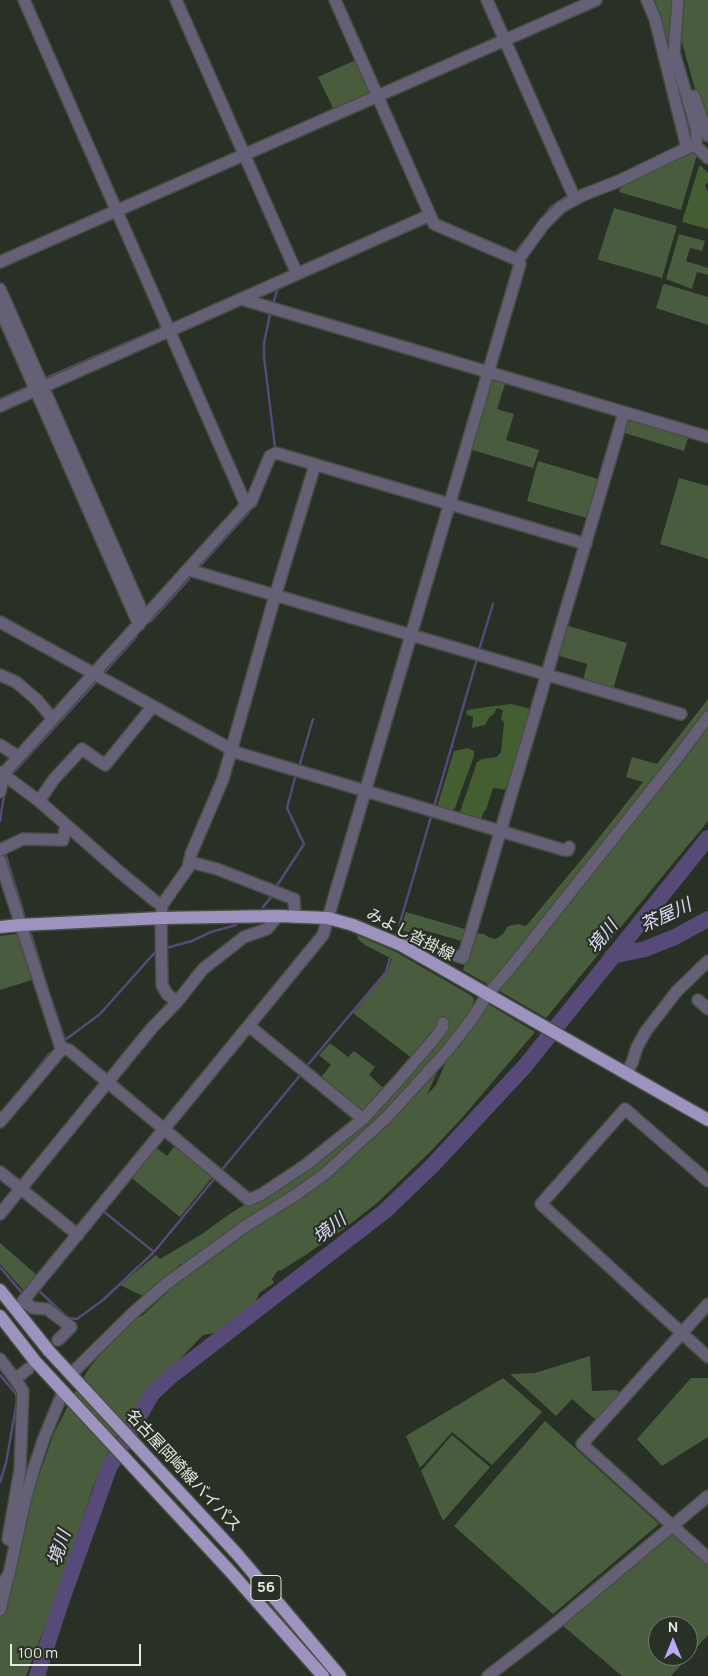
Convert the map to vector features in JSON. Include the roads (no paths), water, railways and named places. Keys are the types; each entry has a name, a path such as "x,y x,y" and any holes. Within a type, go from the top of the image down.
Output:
{"main road":[{"name":"みよし沓掛線","path":"0,928 162,912 328,918 358,926 401,945 708,1120"},
{"name":"名古屋岡崎線バイパス","path":"0,1290 49,1351 237,1554 340,1676"},
{"name":"56","path":"0,1316 35,1361 66,1396 323,1676"}],"street":[{"path":"24,0 246,505"},
{"path":"176,0 300,273"},
{"path":"184,0 247,154"},
{"path":"334,0 434,224 518,260"},
{"path":"488,0 575,199"},
{"path":"0,262 596,0"},
{"path":"647,0 655,20 691,147 708,158"},
{"path":"58,1340 71,1327 47,1309 33,1308 23,1301 323,935 520,264 518,260 529,242 554,213 575,199 619,181 691,147 696,130 674,53 678,0"},
{"path":"676,29 691,87 708,136"},
{"path":"0,406 430,215"},
{"path":"0,288 39,388"},
{"path":"240,299 708,437"},
{"path":"0,309 39,388 142,621"},
{"path":"401,945 408,941 414,941 463,958 624,413"},
{"path":"0,792 2,772 19,757 246,505 251,502 270,456 276,453 586,544"},
{"path":"177,1002 167,994 162,985 162,912 188,868 191,854 223,779 275,596 315,465"},
{"path":"189,570 682,714"},
{"path":"0,622 238,754 564,850 568,850 569,847"},
{"path":"0,676 16,682 37,700 53,719"},
{"path":"39,801 54,779 82,749 105,765 153,706"},
{"path":"71,1374 134,1312 166,1284 244,1227 294,1196 326,1173 387,1118 430,1071 472,1019 487,995 677,758 708,716"},
{"path":"0,745 19,757"},
{"path":"2,772 39,801 154,901 162,912"},
{"path":"0,850 23,840 63,840 66,825"},
{"path":"0,861 60,1044 249,1200 262,1194 307,1164 363,1119 434,1039 443,1027 443,1023"},
{"path":"190,862 216,868 294,899 295,917"},
{"path":"0,1214 108,1084 151,1028 177,1002 203,969 244,936 267,929 278,916"},
{"path":"622,1072 632,1063 637,1047 646,1031 677,991 708,961"},
{"path":"698,1000 708,1009"},
{"path":"249,1026 363,1119"},
{"path":"0,1122 63,1048"},
{"path":"708,1181 625,1109 541,1204 708,1356"},
{"path":"0,1172 78,1235"},
{"path":"708,1304 582,1444 708,1558"},
{"path":"0,1359 23,1391 20,1470 8,1538 16,1543"},
{"path":"14,1379 28,1369"},
{"path":"0,1610 34,1468 44,1438 66,1396"},
{"path":"488,1676 554,1624 708,1496"},
{"path":"0,1588 9,1574"}],"waterway":[{"path":"511,253 515,253 551,207 567,196"},
{"path":"273,304 278,288"},
{"path":"270,314 264,343 264,357 275,447"},
{"path":"44,379 161,328"},
{"path":"0,399 30,386"},
{"path":"201,565 253,505"},
{"path":"151,621 189,579"},
{"path":"479,650 493,604"},
{"path":"104,673 137,636"},
{"path":"434,807 477,659"},
{"path":"13,773 97,681"},
{"path":"299,767 313,719"},
{"path":"276,887 304,844 287,808 296,774"},
{"path":"0,821 4,795"},
{"path":"399,926 431,817"},
{"name":"境川","path":"37,1676 61,1602 109,1468 152,1394 170,1377 385,1211 432,1166 525,1066 708,838"},
{"path":"5,853 24,914"},
{"path":"263,907 273,895"},
{"name":"茶屋川","path":"612,956 645,949 675,937 708,919"},
{"path":"166,948 236,925"},
{"path":"31,934 47,986"},
{"path":"51,999 65,1040 100,1014 157,950"},
{"path":"306,1067 386,972 390,958"},
{"path":"18,1093 50,1053"},
{"path":"220,1172 302,1073"},
{"path":"37,1289 68,1318 77,1319 103,1300 154,1252 215,1178"},
{"path":"103,1211 154,1252"},
{"path":"0,1267 22,1293"},
{"path":"0,1375 16,1394 17,1401 6,1463 0,1482"}]}
